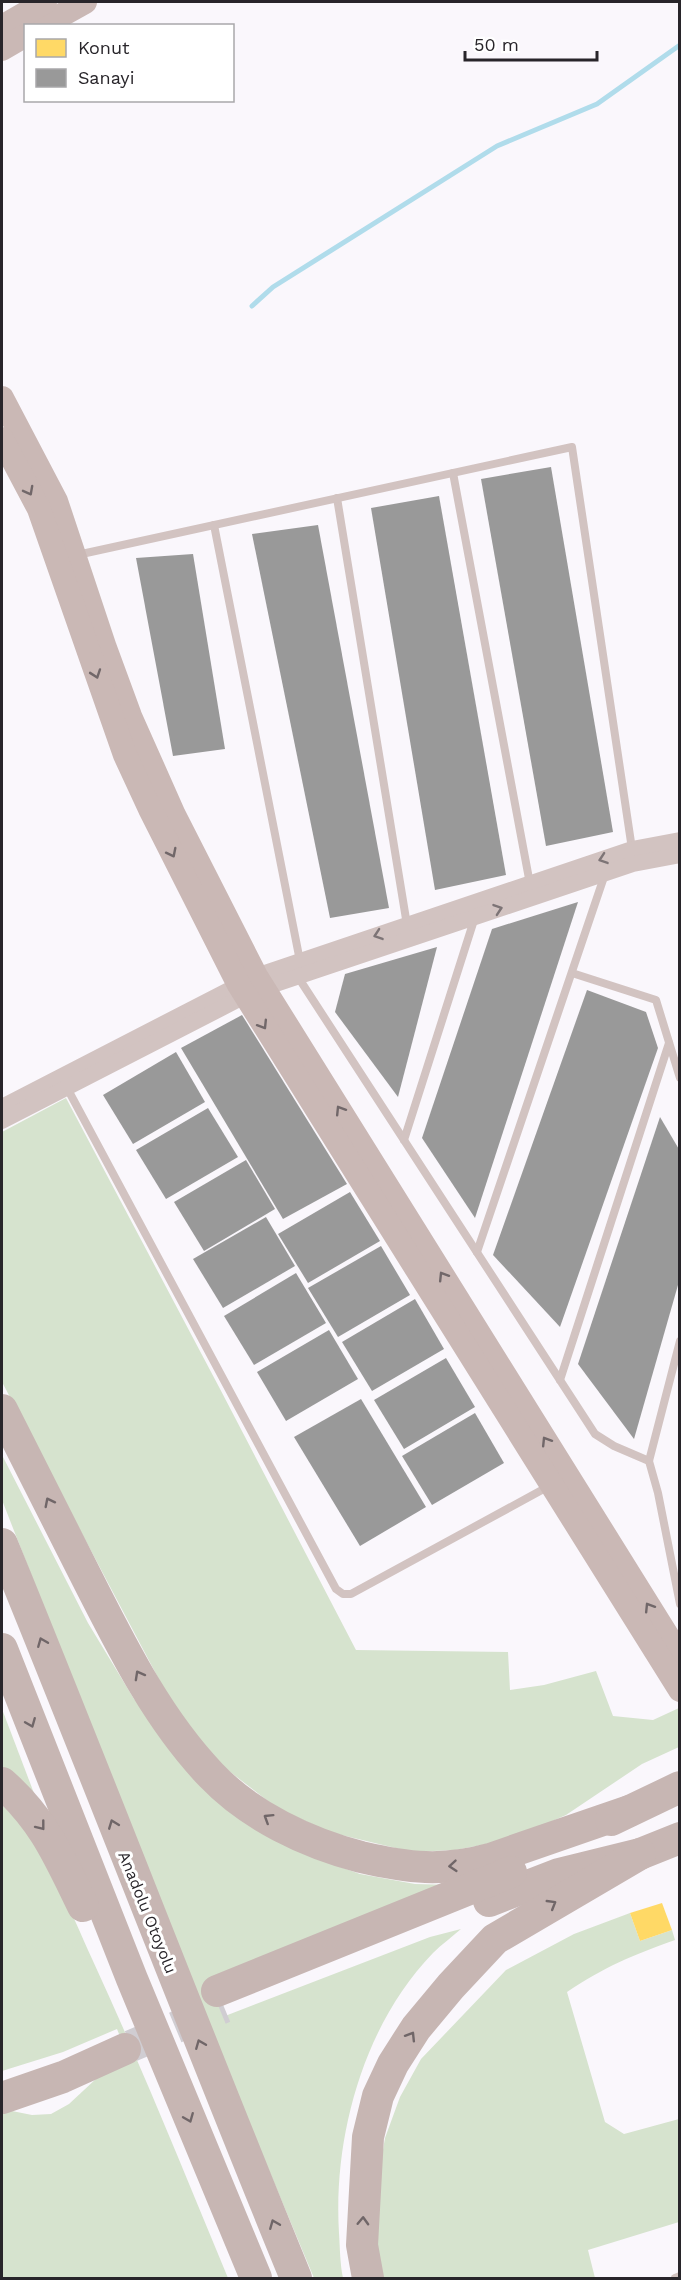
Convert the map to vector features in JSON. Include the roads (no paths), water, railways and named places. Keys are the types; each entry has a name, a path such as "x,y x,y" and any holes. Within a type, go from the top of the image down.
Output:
{"highway":[{"path":"2,1410 109,1620 148,1691 180,1737 211,1775 237,1798 272,1822 338,1851 414,1868 470,1865 629,1811"},
{"name":"Anadolu Otoyolu","path":"2,1544 219,2091 296,2278"},
{"path":"2,1649 132,1979 256,2278"},
{"path":"2,1783 21,1799 49,1836 88,1916 132,1979"},
{"path":"680,1787 629,1811 533,1863 220,1999 559,1874 640,1854 680,1838"},
{"path":"368,2278 362,2245 368,2137 378,2096 393,2064 416,2028 495,1939 640,1854"},
{"path":"2,2080 122,2041 63,2077 2,2098"}],"main road":[{"path":"2,27 45,2"},
{"path":"46,24 85,2"},
{"path":"2,49 24,36"},
{"path":"2,398 56,501 130,716 251,986 680,1656"},
{"path":"2,439 39,509 125,755 150,809 251,986 551,1485 680,1690"}],"street":[{"path":"2,1121 64,1082 251,986 407,926 632,849 680,840"},
{"path":"299,969 475,917 633,864 680,855"},
{"path":"2,1107 64,1082"}],"lane":[{"path":"74,556 572,447 632,849"},
{"path":"453,473 530,884"},
{"path":"337,498 407,926"},
{"path":"214,525 299,969 404,1140 595,1434 614,1446 649,1461"},
{"path":"477,1252 606,873"},
{"path":"404,1140 475,917"},
{"path":"572,973 656,1000 680,1078"},
{"path":"560,1380 669,1043"},
{"path":"64,1082 336,1589 343,1594 351,1594 551,1485"},
{"path":"680,1341 676,1366 649,1461 658,1493 680,1604"},
{"path":"675,2278 680,2276"}],"waterway":[{"path":"252,306 273,287 497,146 597,104 680,45"}],"tunnel":[{"path":"131,2046 224,2007"}]}
